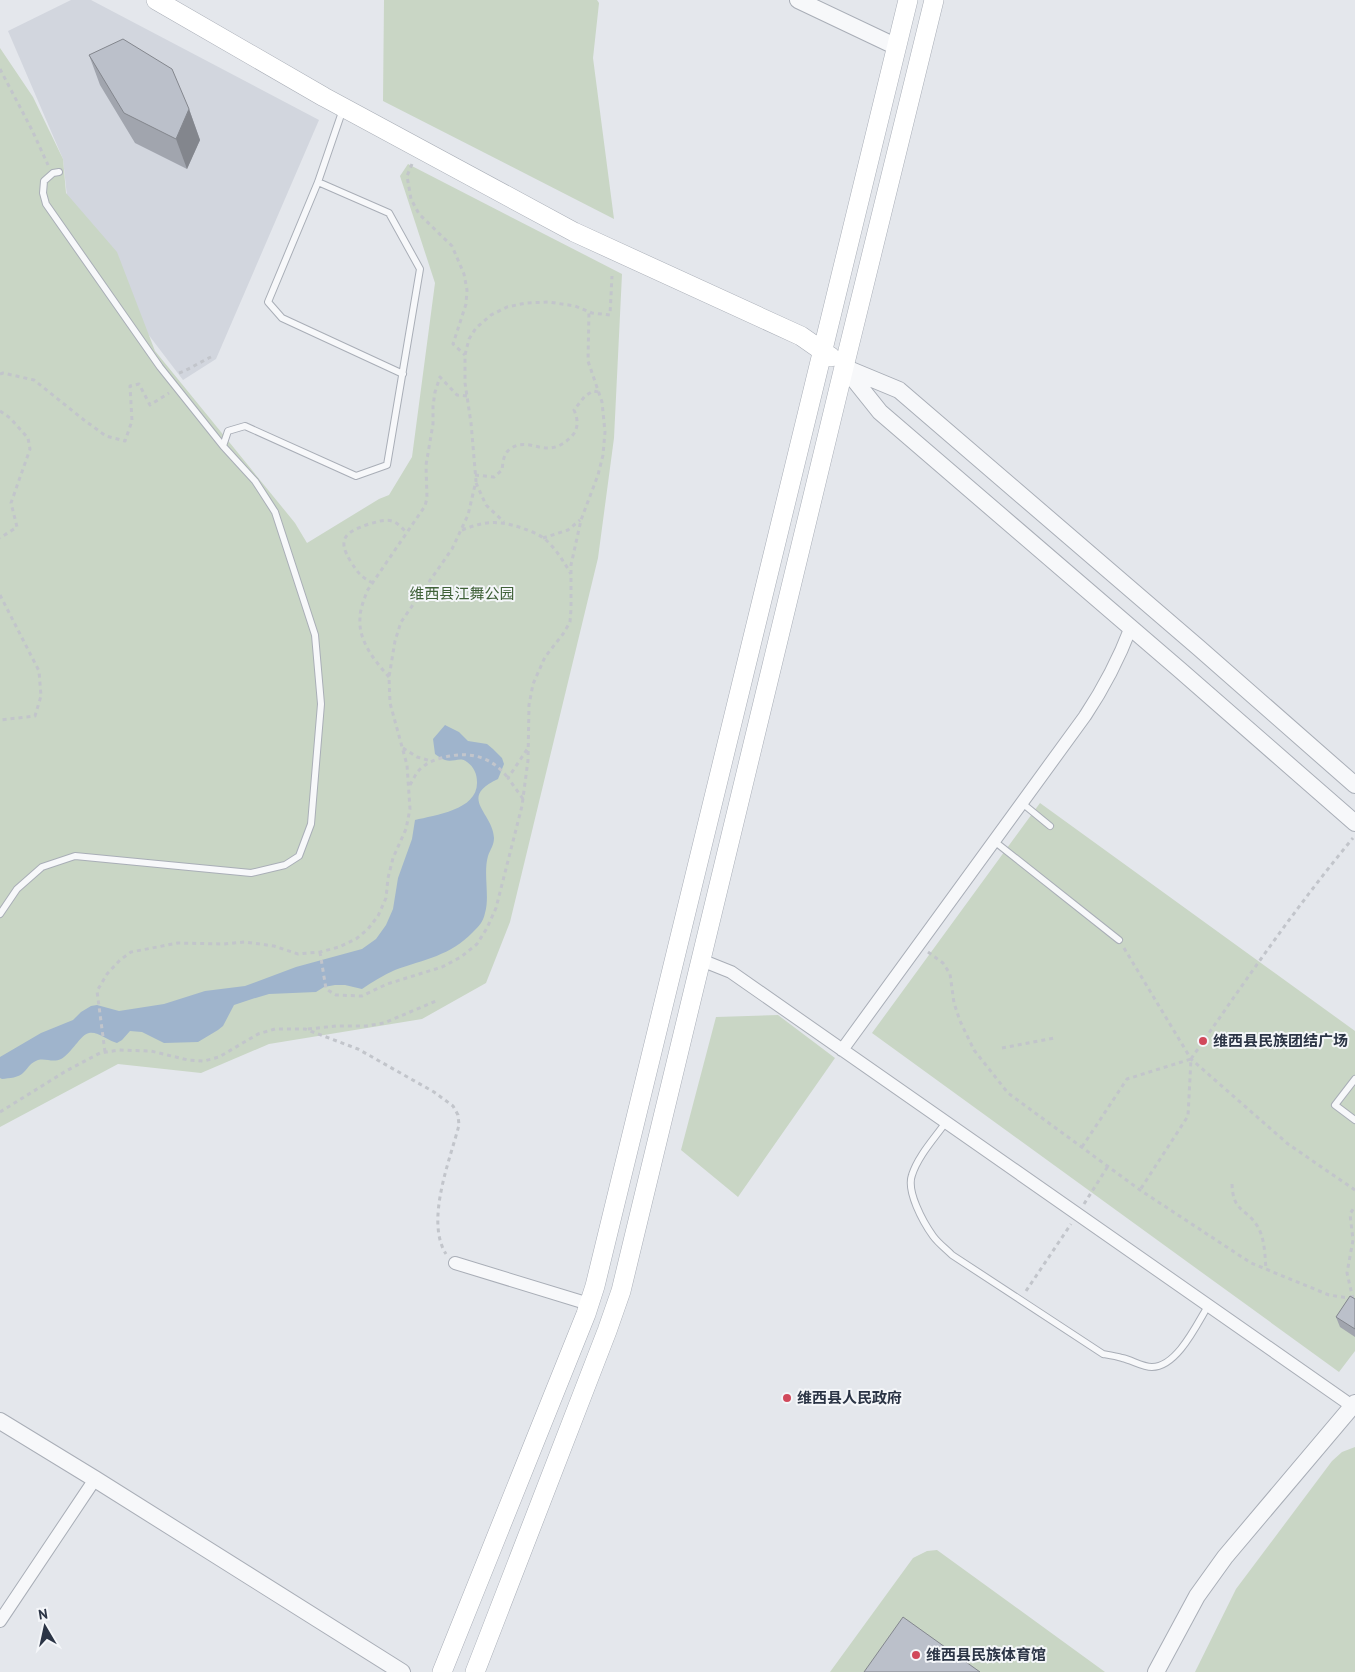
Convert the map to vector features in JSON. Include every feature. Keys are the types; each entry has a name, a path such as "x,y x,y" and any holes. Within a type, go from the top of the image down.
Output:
{"main road":[{"path":"156,0 344,108 574,232 801,336 844,367"},
{"path":"442,1672 589,1304 597,1276 908,0"},
{"path":"475,1672 621,1291 934,0"}],"street":[{"path":"798,0 897,47"},
{"path":"844,367 880,412 1131,627 1355,823"},
{"path":"844,367 899,390 1355,785"},
{"path":"842,1050 1104,688 1119,658 1131,627"},
{"path":"701,960 731,972 1354,1406 1219,1565 1197,1596 1156,1672"},
{"path":"455,1264 589,1304"},
{"path":"0,1421 402,1672"},
{"path":"0,1621 95,1479"}],"lane":[{"path":"344,108 318,182 268,302 282,318 403,374"},
{"path":"0,914 17,889 42,867 75,856 250,873 285,865 300,856 310,824 321,704 315,635 275,512 255,481 223,446 169,377 46,204 43,187 44,181 56,173"},
{"path":"223,446 228,430 245,426 356,476 387,465 420,269 389,212 318,182"},
{"path":"1022,803 1050,826"},
{"path":"994,841 1119,940"},
{"path":"1355,1079 1335,1105 1355,1120"},
{"path":"946,1122 914,1169 910,1187 912,1196 933,1236 952,1256 1103,1354 1121,1357 1151,1367 1161,1365 1177,1354 1208,1306"}],"path":[{"path":"0,69 56,173"},
{"path":"419,148 406,176 411,199 419,214 452,246 464,274 467,290 466,304 453,344 465,355"},
{"path":"571,574 562,559 543,538 505,522 486,505 477,487 465,384 465,355 469,339 476,328 491,315 507,307 549,302 575,306 588,311 610,315 612,276"},
{"path":"320,952 326,989 336,995 362,996 387,984 442,967 461,957 477,944 496,908 523,800 533,684 546,657 570,622 571,565 581,520 604,455 605,432 602,402 588,361 588,311"},
{"path":"169,377 211,358"},
{"path":"0,374 3,373 34,380 106,436 125,441 132,421 130,386 138,384 150,405 178,387"},
{"path":"388,677 378,666 367,648 359,618 362,605 367,591 425,506 427,498 426,465 433,424 435,392 440,377 457,395 467,396"},
{"path":"475,475 494,477 502,470 504,456 513,447 531,445 544,449 556,448 567,441 576,431 577,417 574,410 585,396 592,391 599,392"},
{"path":"0,411 10,418 28,438 30,449 11,503 17,527 0,538"},
{"path":"105,1052 97,992 107,974 120,960 131,952 178,943 224,944 245,942 274,946 298,954 320,952 339,947 356,939 368,929 378,916 386,898 393,858 406,829 410,810 410,785 407,765 390,703 388,677 395,641 401,622 452,548 471,503 476,480"},
{"path":"373,583 362,578 345,552 343,547 350,531 384,520 396,522 407,533"},
{"path":"543,538 568,530 581,520"},
{"path":"461,530 480,524 505,522"},
{"path":"0,594 39,671 42,696 35,716 0,720"},
{"path":"403,747 417,757 431,761"},
{"path":"508,778 528,748"},
{"path":"410,785 422,766 431,761 459,754 477,756 494,764 508,778 523,800"},
{"path":"1140,1190 1188,1116 1191,1059 1254,968 1324,873 1355,835"},
{"path":"1119,940 1191,1059 1288,1144 1355,1190"},
{"path":"918,945 943,963 947,969 950,974 954,1004 974,1050 1008,1093 1140,1190 1250,1263 1329,1295 1354,1299 1347,1273 1353,1240 1350,1214 1355,1206"},
{"path":"0,1112 66,1070 105,1052 119,1050 151,1051 188,1060 204,1061 219,1057 258,1034 275,1029 366,1026 384,1023 436,1001"},
{"path":"305,1029 358,1049 447,1100 453,1106 458,1116 459,1125 438,1203 438,1216 445,1252 455,1264"},
{"path":"1002,1048 1054,1038"},
{"path":"1082,1147 1127,1079 1191,1059"},
{"path":"1094,1189 1108,1166"},
{"path":"1232,1184 1233,1197 1237,1206 1257,1226 1262,1236 1266,1270"},
{"path":"1020,1300 1077,1214"}],"shaded area":[{"path":"71,0 91,0 319,120 216,359 183,380 71,233 63,159 8,31"}],"green space":[{"path":"384,0 597,0 599,3 593,58 614,219 383,101"},
{"name":"维西县江舞公园","path":"0,48 33,97 63,159 66,193 117,252 155,351 295,523 307,543 379,499 389,495 412,457 435,283 400,176 408,164 622,274 614,438 598,558 510,922 486,983 422,1019 269,1044 201,1073 118,1064 0,1127"},
{"path":"1040,803 1355,1031 1355,1351 1339,1372 872,1033"},
{"path":"778,1015 835,1058 738,1197 681,1150 716,1017"},
{"path":"1355,1447 1355,1672 1195,1672 1236,1589 1332,1461 1342,1452"},
{"path":"937,1550 1105,1672 830,1672 913,1558 927,1551"}],"water":[{"path":"445,725 459,732 468,741 487,744 502,758 504,764 498,779 486,786 478,799 492,829 494,841 487,863 487,900 484,916 479,926 464,940 446,952 395,970 362,989 335,985 324,987 316,992 269,994 234,1005 223,1026 198,1042 164,1043 142,1032 130,1031 117,1043 96,1033 89,1033 61,1059 55,1061 38,1060 19,1075 0,1078 0,1057 41,1033 73,1020 91,1006 97,1005 119,1011 164,1004 205,991 245,986 296,967 362,949 376,939 386,925 393,909 398,878 412,839 415,820 454,810 471,799 475,791 476,776 469,764 464,760 445,760 435,754 433,739"}],"building":[{"path":"123,39 172,69 189,109 176,139 124,113 89,55"},
{"path":"1350,1296 1355,1299 1355,1329 1336,1317"},
{"path":"903,1617 980,1672 864,1672"}],"place":[{"name":"维西县民族团结广场","path":"1203,1041"},
{"name":"维西县人民政府","path":"787,1398"},
{"name":"维西县民族体育馆","path":"916,1655"}]}
